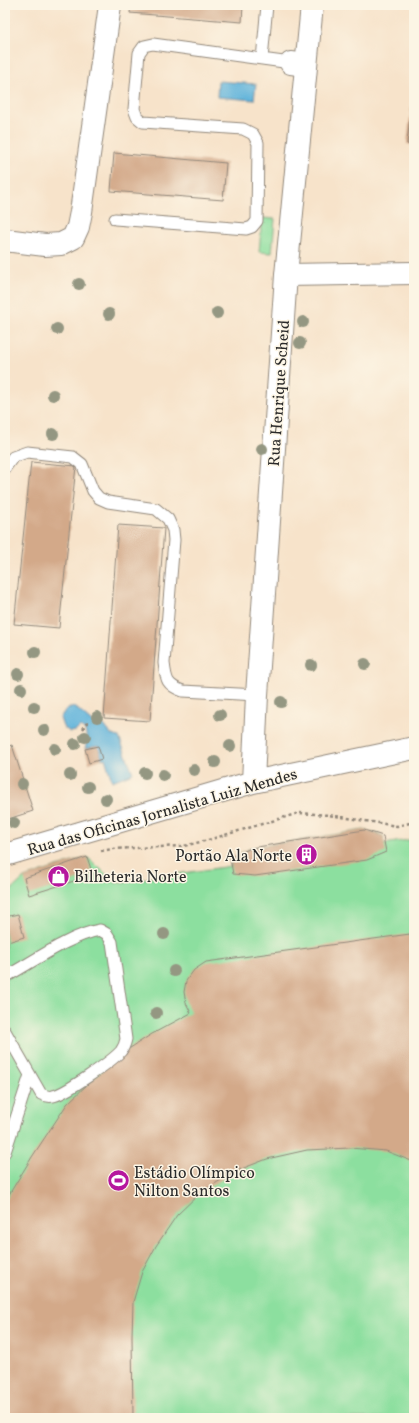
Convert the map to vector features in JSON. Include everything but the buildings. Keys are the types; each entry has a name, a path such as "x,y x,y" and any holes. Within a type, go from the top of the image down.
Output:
{"street":[{"path":"5,240 45,245 61,244 73,238 78,226 81,212 110,5"},
{"name":"Rua Henrique Scheid","path":"253,782 257,695 299,64 312,5"},
{"path":"286,275 414,273"},
{"name":"Rua das Oficinas Jornalista Luiz Mendes","path":"5,855 253,782 414,748"}],"lane":[{"path":"262,59 267,5"},
{"path":"115,219 246,229 252,227 257,221 258,143 253,134 243,129 143,122 137,117 134,109 139,53 144,46 152,44 299,64"},
{"path":"5,468 13,457 27,452 73,456 82,464 93,491 99,498 108,502 156,509 168,519 173,530 174,540 164,663 166,677 172,687 183,691 257,695"},
{"path":"5,977 87,932 100,930 107,934 112,942 126,1034 124,1046 120,1051 91,1074 62,1093 52,1097 41,1094 6,1035"},
{"path":"5,1152 30,1075"}],"path":[{"path":"83,729 89,720"},
{"path":"100,851 112,849 165,848 184,846 300,813 329,815 396,826 414,822"}],"green space":[{"path":"262,218 275,219 272,253 259,252"},
{"path":"364,830 383,836 384,844 414,839 414,1418 5,1418 5,896 24,878 87,857 116,883 231,866 230,858 251,848"}],"water":[{"path":"218,81 256,84 254,100 217,97"},
{"path":"75,707 93,723 103,724 112,735 119,737 133,773 112,781 105,758 102,759 98,746 85,749 87,739 85,730 80,727 76,731 70,732 63,727 60,718 66,709"}],"place":[{"name":"Portão Ala Norte","path":"307,855"},
{"name":"Bilheteria Norte","path":"58,876"},
{"name":"Estádio Olímpico Nilton Santos","path":"118,1181"}]}
